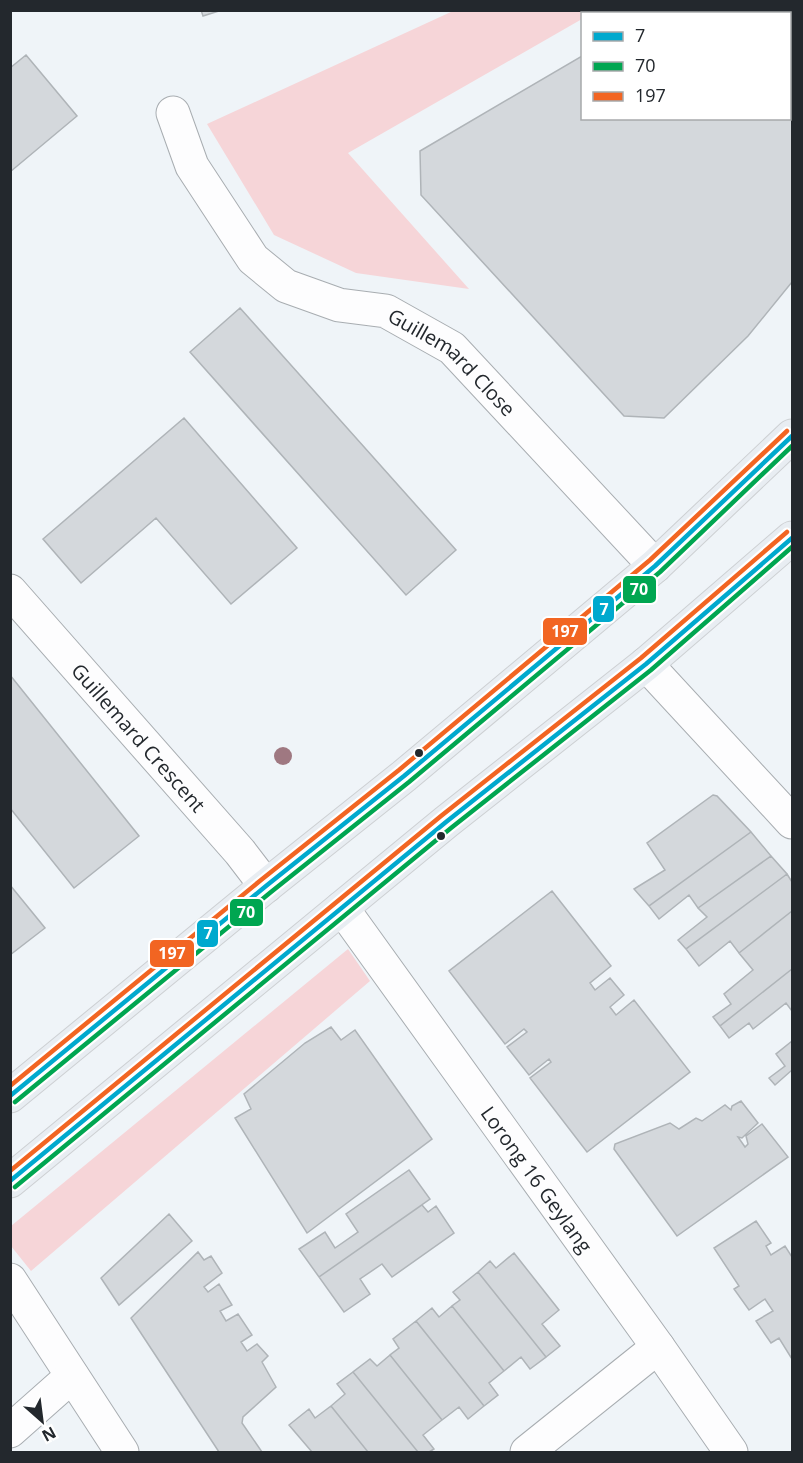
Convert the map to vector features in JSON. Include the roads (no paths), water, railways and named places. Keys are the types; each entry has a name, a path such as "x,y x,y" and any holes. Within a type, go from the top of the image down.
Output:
{"main road":[{"path":"10,1096 404,776 655,566 792,436"},
{"path":"10,1181 446,822 646,664 792,538"}],"street":[{"name":"Guillemard Close","path":"173,113 192,166 254,259 286,286 339,305 386,311 452,348 655,566"},
{"name":"Guillemard Crescent","path":"10,591 240,852 266,886"},
{"path":"646,664 792,822"},
{"name":"Lorong 16 Geylang","path":"342,908 731,1452"},
{"path":"10,1280 122,1452"},
{"path":"527,1452 658,1347"},
{"path":"10,1431 72,1376"}]}
